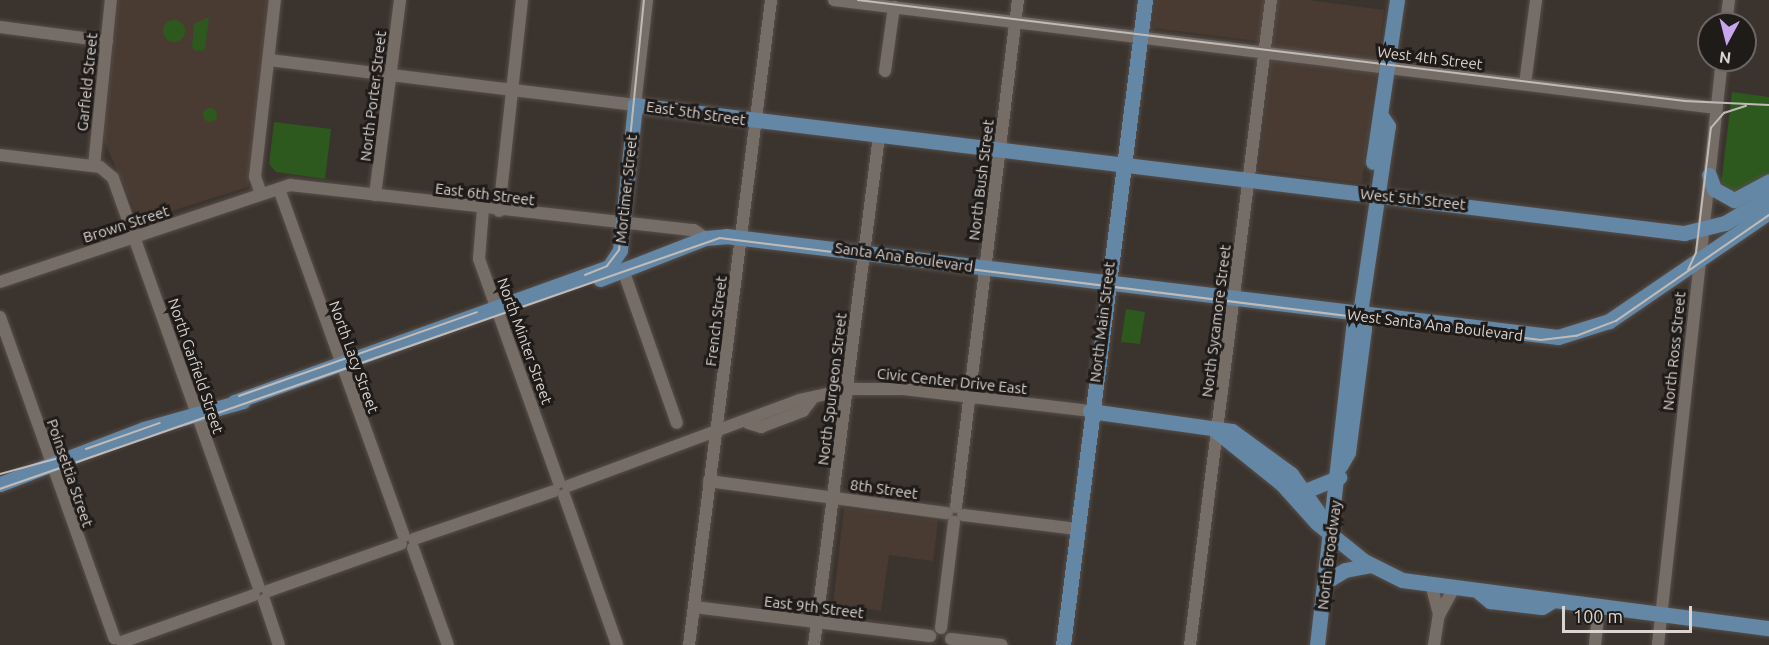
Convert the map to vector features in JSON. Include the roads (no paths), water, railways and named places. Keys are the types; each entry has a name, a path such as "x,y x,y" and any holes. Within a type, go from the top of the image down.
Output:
{"main road":[{"name":"North Main Street","path":"1063,645 1090,411 1145,0"},
{"name":"North Broadway","path":"1317,645 1340,471 1348,452 1360,362 1360,315 1374,196 1373,160 1382,117 1397,0"},
{"name":"East 5th Street","path":"635,105 756,121 1124,162"},
{"name":"Mortimer Street","path":"616,269 635,105"},
{"name":"West 5th Street","path":"1124,162 1374,196 1703,232"},
{"path":"1709,175 1714,189 1734,201 1769,181"},
{"path":"1703,232 1769,196"},
{"name":"West Santa Ana Boulevard","path":"1066,278 1558,337 1609,321 1699,262 1769,212"},
{"name":"Santa Ana Boulevard","path":"0,484 109,446 134,442 163,426 340,363 374,352 400,348 464,321 705,238 742,237 1066,278"},
{"path":"1090,411 1232,431 1262,450 1305,491 1332,532"},
{"path":"1216,430 1371,565 1432,588 1480,593 1507,591 1547,604 1769,628"},
{"path":"1305,491 1340,471"},
{"path":"1325,582 1345,570 1371,565"}],"street":[{"name":"Garfield Street","path":"93,166 111,0"},
{"path":"261,194 255,177 275,0"},
{"name":"North Porter Street","path":"375,195 400,0"},
{"path":"499,211 522,0"},
{"name":"Mortimer Street","path":"635,105 647,0"},
{"name":"French Street","path":"686,644 694,607 771,0"},
{"name":"West 4th Street","path":"834,0 1716,108"},
{"name":"North Bush Street","path":"941,628 1018,0"},
{"name":"North Sycamore Street","path":"1190,645 1271,0"},
{"path":"1525,84 1536,0"},
{"path":"885,71 894,7"},
{"path":"0,27 107,41"},
{"name":"East 5th Street","path":"269,60 635,105"},
{"name":"North Ross Street","path":"1658,645 1720,72"},
{"name":"North Spurgeon Street","path":"814,645 849,389 879,135"},
{"path":"0,155 93,166"},
{"name":"North Garfield Street","path":"93,166 113,178 279,645"},
{"name":"East 6th Street","path":"261,194 279,189 375,195 499,211 694,230 705,238"},
{"name":"North Lacy Street","path":"279,189 340,363 448,645"},
{"name":"Brown Street","path":"0,282 261,194"},
{"name":"North Minter Street","path":"483,209 477,252 617,645"},
{"path":"616,269 677,423"},
{"name":"Poinsettia Street","path":"0,317 51,465 117,642"},
{"name":"Civic Center Drive East","path":"117,642 812,399 849,389 969,396 1090,411"},
{"name":"8th Street","path":"709,482 1077,529"},
{"path":"1432,588 1439,615"},
{"path":"1434,645 1439,615 1453,590"},
{"name":"East 9th Street","path":"694,607 817,622 931,641"},
{"path":"1595,645 1599,608"},
{"path":"931,641 941,628 949,642 1002,645"}],"tram line":[{"path":"585,275 607,266 619,250 644,0"},
{"path":"858,0 1685,101 1769,105"},
{"path":"1688,270 1696,253 1711,128 1724,113 1746,106"},
{"path":"0,489 720,238 1541,340 1576,336 1616,321 1769,215"},
{"path":"239,396 477,312"},
{"path":"86,449 160,423"},
{"path":"0,474 66,456"}]}
